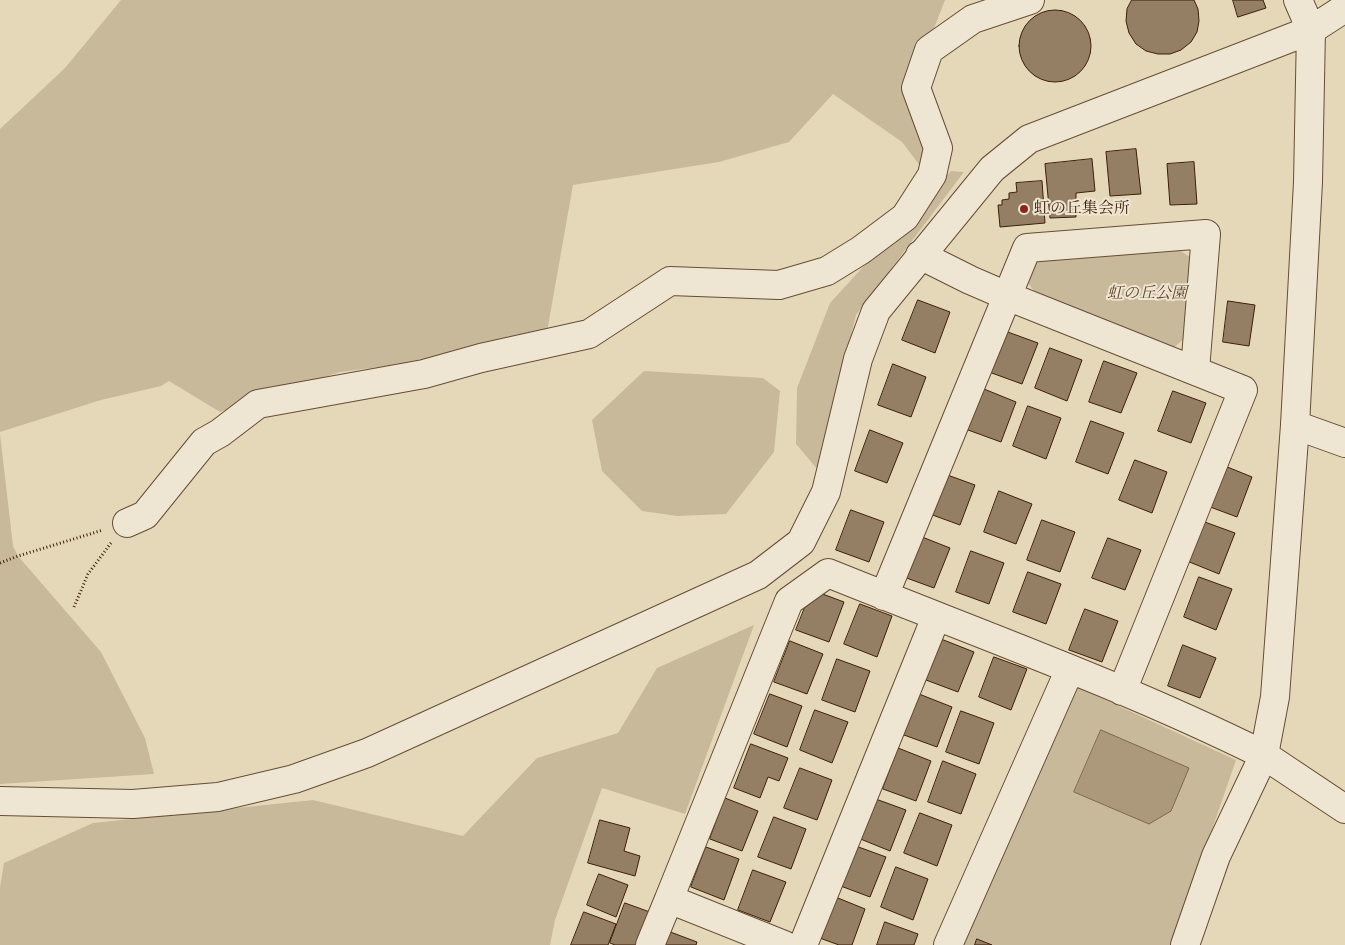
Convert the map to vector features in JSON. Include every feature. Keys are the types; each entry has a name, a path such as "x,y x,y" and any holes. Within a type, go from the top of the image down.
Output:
{"street":[{"path":"127,522 145,515 204,442 220,433 258,404 424,374 481,358 589,334 670,281 778,284 827,271 861,250 905,217 932,175 938,148 916,88 929,50 973,19 1030,0"},
{"path":"1185,945 1216,856 1264,755 1275,697 1295,425 1308,182 1311,30 1298,0"},
{"path":"0,801 132,804 218,797 294,779 367,754 758,576 801,542 826,492 858,359 876,311 992,169 1029,139 1311,30 1345,8"},
{"path":"884,596 1026,248 1206,234 1195,370"},
{"path":"920,255 1007,296 1243,390 1122,691"},
{"path":"1295,425 1345,443"},
{"path":"650,945 789,601 828,573 1070,669 1227,737 1264,755 1345,809"},
{"path":"803,945 936,617"},
{"path":"948,945 1070,669"},
{"path":"669,899 784,945"}],"path":[{"path":"0,563 127,522"},
{"path":"74,607 88,574 127,522"}],"green space":[{"path":"121,0 945,0 933,31 925,102 927,175 902,142 833,94 789,142 719,162 573,185 547,332 418,362 340,372 220,412 169,381 161,386 101,400 0,432 0,129 65,68"},
{"path":"951,171 964,172 856,315 818,470 796,444 797,388 830,303"},
{"name":"虹の丘公園","path":"1177,249 1192,258 1186,337 1171,350 1037,295 1025,279 1038,260"},
{"path":"644,371 763,378 780,391 774,452 726,514 677,516 642,511 602,471 592,420"},
{"path":"0,434 13,546 18,556 101,652 145,738 154,774 0,784"},
{"path":"754,625 685,814 602,788 555,920 550,945 0,945 0,887 4,863 93,823 313,800 463,836 537,758 618,733 657,668"},
{"path":"1071,684 1236,760 1172,945 960,945"}],"shaded area":[{"path":"1101,730 1189,768 1171,811 1149,824 1074,792"}],"building":[{"path":"1132,0 1194,0 1198,9 1199,21 1197,32 1191,42 1181,50 1170,54 1146,51 1136,44 1129,33 1126,21 1127,9"},
{"path":"1233,0 1263,0 1266,8 1238,17"},
{"path":"1062,10 1081,20 1089,32 1091,46 1089,60 1081,72 1069,80 1048,82 1029,72 1021,60 1019,39 1029,20 1041,12"},
{"path":"1136,149 1141,194 1110,196 1106,152"},
{"path":"1092,159 1095,191 1076,193 1076,217 1050,218 1045,164"},
{"path":"1194,162 1197,204 1170,205 1167,164"},
{"path":"1042,181 1045,223 1000,227 998,205 1002,205 1002,200 1009,199 1009,193 1017,192 1016,183"},
{"path":"918,300 950,312 935,353 902,340"},
{"path":"1228,301 1255,305 1249,346 1223,342"},
{"path":"1005,331 1038,343 1022,384 989,372"},
{"path":"1050,348 1082,360 1067,401 1035,388"},
{"path":"1104,361 1137,373 1121,413 1089,402"},
{"path":"893,364 926,377 911,417 878,405"},
{"path":"984,389 1016,402 1001,442 968,430"},
{"path":"1173,391 1206,403 1191,443 1158,431"},
{"path":"1028,406 1061,418 1046,459 1013,446"},
{"path":"1091,421 1124,433 1108,474 1076,462"},
{"path":"870,430 903,443 887,483 855,471"},
{"path":"1135,460 1167,472 1152,513 1119,500"},
{"path":"1220,464 1252,477 1237,517 1205,505"},
{"path":"942,473 975,485 960,525 927,513"},
{"path":"999,491 1032,504 1016,544 984,532"},
{"path":"851,510 884,522 869,562 836,550"},
{"path":"1042,520 1075,532 1060,572 1027,560"},
{"path":"1202,521 1235,533 1219,574 1187,561"},
{"path":"917,535 950,548 934,588 901,576"},
{"path":"1108,538 1141,550 1125,590 1092,578"},
{"path":"971,551 1004,563 989,604 956,592"},
{"path":"1028,572 1061,584 1046,624 1013,612"},
{"path":"1199,577 1232,589 1216,630 1184,617"},
{"path":"812,590 844,602 829,642 796,630"},
{"path":"860,604 892,616 877,657 844,644"},
{"path":"1085,609 1118,621 1102,662 1069,650"},
{"path":"941,639 974,652 958,692 926,680"},
{"path":"790,641 823,654 807,694 774,682"},
{"path":"1183,645 1216,658 1200,698 1168,686"},
{"path":"994,657 1027,669 1011,710 979,697"},
{"path":"837,659 870,671 855,712 822,700"},
{"path":"770,694 802,706 787,747 754,734"},
{"path":"919,694 952,707 937,747 904,735"},
{"path":"815,710 848,722 832,763 800,750"},
{"path":"961,711 994,723 979,764 946,752"},
{"path":"751,744 788,758 779,781 768,777 760,798 734,788"},
{"path":"898,748 931,761 916,801 883,789"},
{"path":"943,761 976,774 961,814 928,802"},
{"path":"800,768 832,780 817,820 784,808"},
{"path":"725,798 758,811 742,851 710,839"},
{"path":"873,798 906,810 890,851 858,838"},
{"path":"920,813 952,825 937,866 904,853"},
{"path":"774,817 806,829 791,869 758,857"},
{"path":"600,820 630,828 624,851 640,856 635,876 588,863"},
{"path":"853,845 886,857 870,897 838,885"},
{"path":"706,847 739,859 724,900 691,887"},
{"path":"896,867 928,879 913,920 881,907"},
{"path":"753,870 786,882 770,922 738,910"},
{"path":"599,874 628,885 616,917 587,905"},
{"path":"833,896 865,909 852,945 839,945 817,937"},
{"path":"625,903 658,915 647,945 615,945 610,943"},
{"path":"584,912 616,924 608,945 571,945"},
{"path":"885,922 918,934 914,945 877,945"},
{"path":"665,930 697,942 696,945 659,945"},
{"path":"977,939 992,945 975,945"}],"place":[{"name":"虹の丘集会所","path":"1024,209"}]}
